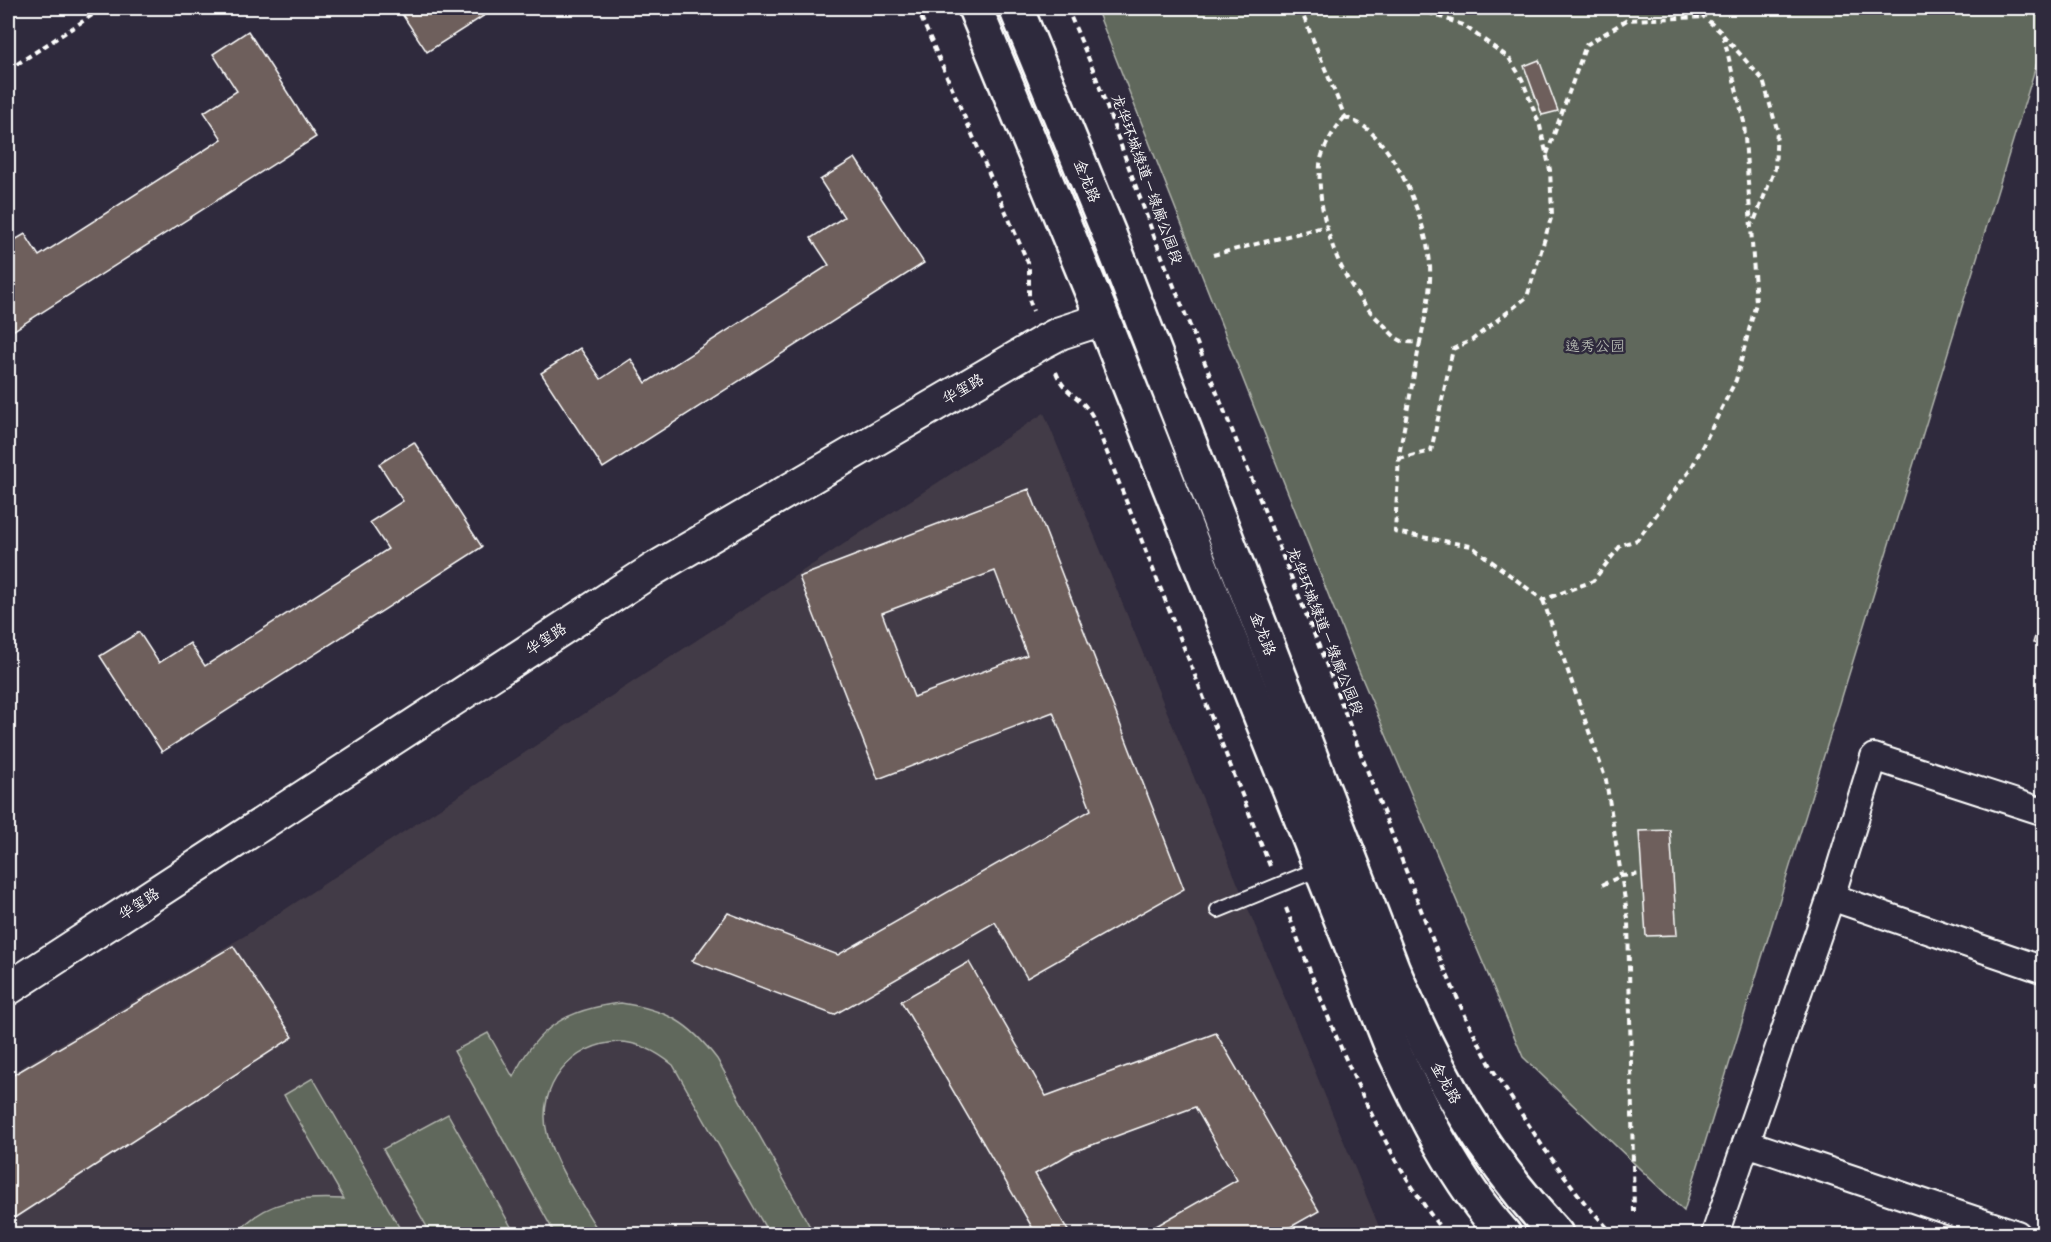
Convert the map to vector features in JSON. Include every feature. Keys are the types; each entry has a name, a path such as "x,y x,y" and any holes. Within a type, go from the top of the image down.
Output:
{"main road":[{"path":"975,8 1103,319 1391,1045 1422,1110 1478,1200 1504,1234"},
{"name":"金龙路","path":"1016,8 1113,244 1393,970 1424,1044 1467,1121 1517,1193 1556,1234"}],"street":[{"name":"华玺路","path":"8,989 654,569 1043,342 1060,333 1103,319"},
{"path":"1715,1234 1831,897 1874,757 2043,812"},
{"path":"1831,897 2043,970"},
{"path":"1746,1143 2017,1234"}],"lane":[{"path":"1218,910 1321,867"}],"path":[{"path":"8,70 103,8"},
{"path":"917,8 1029,266 1029,298 1035,317"},
{"name":"龙华环城绿道－绿廊公园段","path":"1066,8 1093,69 1155,240 1327,666 1440,959 1467,1022 1493,1070 1543,1147 1584,1202 1613,1234"},
{"path":"1300,8 1345,117 1365,127 1398,167 1416,204 1429,256 1429,298 1399,459 1395,532 1471,546 1544,600 1606,780 1628,919 1634,1212"},
{"path":"1399,459 1431,451 1453,350 1472,340 1527,297 1552,215 1550,170 1540,126 1522,79 1509,58 1464,25 1416,8"},
{"path":"1694,8 1723,34 1763,80 1778,129 1775,169 1752,226"},
{"path":"1546,155 1586,45 1627,20 1704,17"},
{"path":"1544,600 1593,581 1621,545 1637,540 1691,469 1736,380 1756,303 1744,122 1723,34"},
{"path":"1345,117 1337,125 1320,163 1327,226 1343,270 1368,312 1402,341 1420,342"},
{"path":"1214,255 1327,226"},
{"path":"1056,372 1062,388 1086,404 1093,417 1271,869"},
{"path":"1602,885 1621,876 1642,874"},
{"path":"1284,903 1324,1009 1384,1141 1417,1198 1445,1234"}],"shaded area":[{"path":"1044,413 1382,1234 8,1234 8,1075 246,935"}],"green space":[{"name":"逸秀公园","path":"1096,8 2043,8 2043,43 1684,1211 1523,1057 1353,657"},
{"path":"621,1003 664,1014 676,1020 707,1046 717,1059 814,1234 769,1234 673,1065 648,1049 619,1042 602,1044 586,1050 573,1059 561,1071 547,1100 545,1116 550,1145 600,1234 555,1234 454,1051 488,1033 513,1077 532,1045 556,1024 585,1010"},
{"path":"313,1078 403,1234 341,1234 319,1231 297,1234 237,1234 259,1213 272,1207 299,1200 344,1199 284,1095"},
{"path":"448,1114 514,1232 508,1234 431,1234 383,1149"}],"building":[{"path":"398,8 496,8 427,52"},
{"path":"248,31 316,137 8,334 8,244 25,234 39,256 222,139 204,112 237,91 213,54"},
{"path":"1539,60 1558,111 1542,115 1524,66"},
{"path":"855,158 924,263 603,468 541,373 580,348 601,379 631,359 646,383 829,265 811,238 844,217 820,180"},
{"path":"414,442 482,547 162,752 100,656 139,632 159,663 190,643 205,666 388,549 370,522 403,501 379,464"},
{"path":"1029,489 1184,889 1027,978 995,922 834,1015 692,961 728,913 838,955 1091,810 1053,712 878,779 799,577","holes":["995,571 1027,655 914,697 882,613"]},
{"path":"2044,608 2044,646 2033,643"},
{"path":"1670,830 1677,935 1646,936 1639,831"},
{"path":"233,946 293,1037 8,1222 8,1078"},
{"path":"969,962 1046,1096 1216,1033 1319,1211 1278,1234 1142,1234 1237,1180 1195,1107 1073,1152 1035,1174 1070,1234 1036,1234 901,1001"}]}
